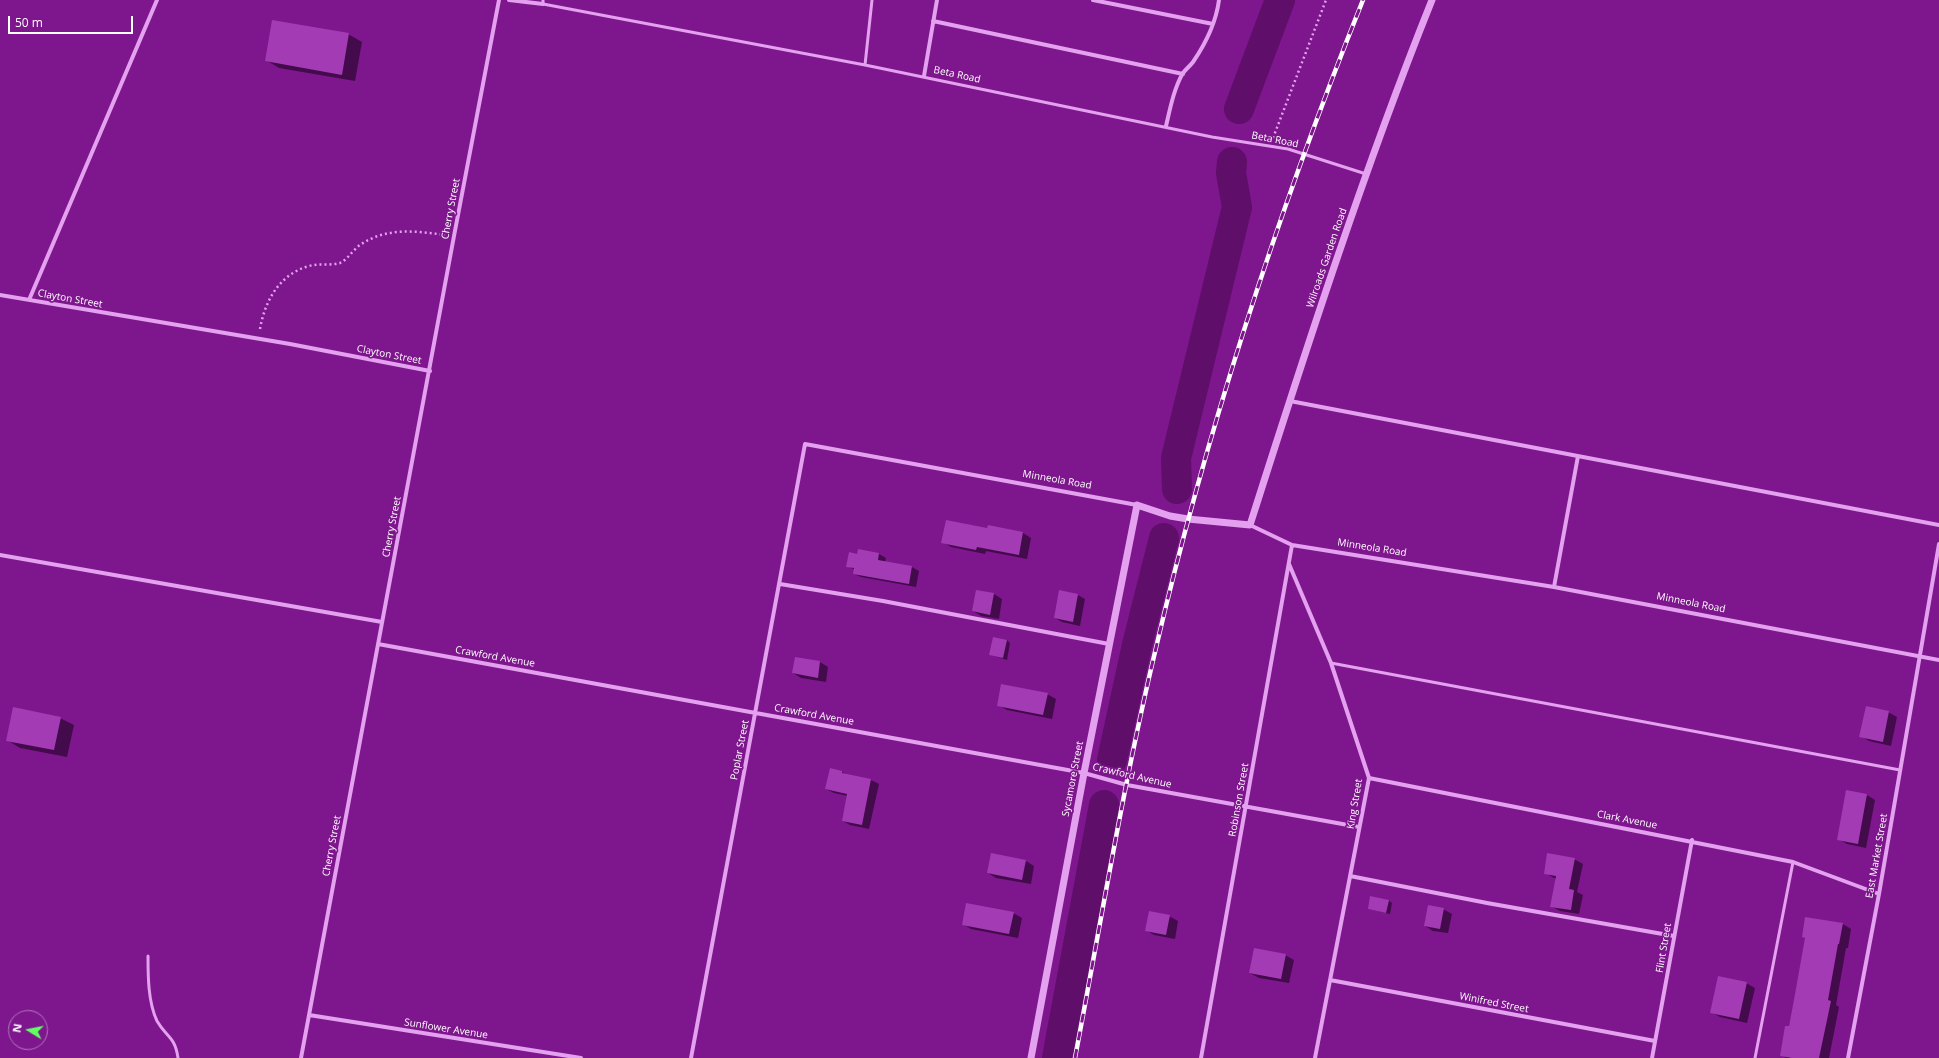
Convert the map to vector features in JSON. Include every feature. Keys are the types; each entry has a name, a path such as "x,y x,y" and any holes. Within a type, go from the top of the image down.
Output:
{"street":[{"name":"Clayton Street","path":"157,0 29,300 259,339 430,371"},
{"name":"Cherry Street","path":"301,1058 499,0"},
{"path":"509,0 543,2"},
{"path":"924,76 937,0"},
{"path":"1093,0 1213,24"},
{"path":"1166,126 1170,106 1183,74 1204,44 1218,12 1219,0"},
{"name":"Wilroads Garden Road","path":"1250,526 1366,174 1404,68 1432,0"},
{"path":"933,21 1183,74"},
{"path":"0,296 29,300"},
{"path":"1290,401 1939,525"},
{"name":"Minneola Road","path":"805,444 1137,505 1170,516 1250,526 1292,545 1554,587 1939,660"},
{"name":"Poplar Street","path":"691,1058 805,444"},
{"path":"1554,587 1578,456"},
{"name":"Sycamore Street","path":"1031,1058 1084,773 1137,505"},
{"name":"East Market Street","path":"1848,1058 1879,894 1939,544"},
{"name":"Robinson Street","path":"1201,1058 1292,545"},
{"path":"0,555 382,622"},
{"name":"King Street","path":"1289,564 1331,663 1369,778 1315,1058"},
{"path":"780,584 883,601 1109,644"},
{"name":"Crawford Avenue","path":"378,644 1084,773 1127,785 1359,827"},
{"name":"Clark Avenue","path":"1369,778 1692,840 1793,862 1879,894"},
{"name":"Flint Street","path":"1652,1058 1692,840"},
{"path":"1350,876 1487,903 1674,936"},
{"name":"Winifred Street","path":"1330,980 1655,1041"},
{"name":"Sunflower Avenue","path":"309,1015 581,1058"}],"lane":[{"path":"865,65 872,0"},
{"name":"Beta Road","path":"543,2 924,76 1212,136 1288,149 1366,174"},
{"path":"1331,663 1900,770"},
{"path":"1755,1058 1793,862"},
{"path":"148,956 148,988 157,1020 176,1045 178,1058"}],"path":[{"path":"1270,146 1326,0"},
{"path":"259,339 262,318 268,301 286,276 310,266 341,263 361,245 386,234 409,230 454,236"}],"building":[{"path":"272,20 349,33 342,75 265,61"},
{"path":"946,520 987,528 988,525 1023,532 1019,555 977,547 976,550 941,543"},
{"path":"858,549 879,553 878,560 912,566 909,584 853,574 854,568 846,567 849,552 857,554"},
{"path":"976,590 994,593 990,615 972,611"},
{"path":"1059,590 1078,594 1073,622 1054,618"},
{"path":"993,637 1007,640 1003,658 989,655"},
{"path":"795,657 820,661 818,678 792,673"},
{"path":"1001,684 1048,693 1043,715 997,706"},
{"path":"1866,706 1889,711 1883,742 1859,737"},
{"path":"13,707 61,717 54,750 6,741"},
{"path":"830,768 842,771 842,773 871,779 862,825 842,821 847,794 825,789"},
{"path":"1846,790 1867,794 1858,844 1837,840"},
{"path":"991,853 1026,860 1022,880 987,873"},
{"path":"1547,853 1575,858 1569,889 1574,890 1571,910 1550,907 1556,876 1544,874"},
{"path":"1370,896 1389,900 1386,913 1368,909"},
{"path":"966,903 1014,912 1009,934 962,925"},
{"path":"1428,905 1444,908 1440,929 1424,926"},
{"path":"1149,911 1170,915 1166,935 1145,931"},
{"path":"1805,917 1843,923 1828,1000 1831,1001 1819,1058 1792,1058 1780,1056 1785,1026 1789,1026 1795,994 1805,938 1802,937"},
{"path":"1254,948 1286,954 1281,979 1249,973"},
{"path":"1718,976 1747,982 1739,1019 1710,1013"}],"waterway":[{"path":"1239,109 1280,0"},
{"path":"1177,489 1176,458 1237,207 1231,173 1232,162"},
{"path":"1112,760 1137,645 1164,538"},
{"path":"1057,1058 1104,805"}],"railway":[{"path":"1075,1058 1122,803 1143,702 1175,569 1197,486 1221,404 1274,241 1302,160 1363,0"}]}
